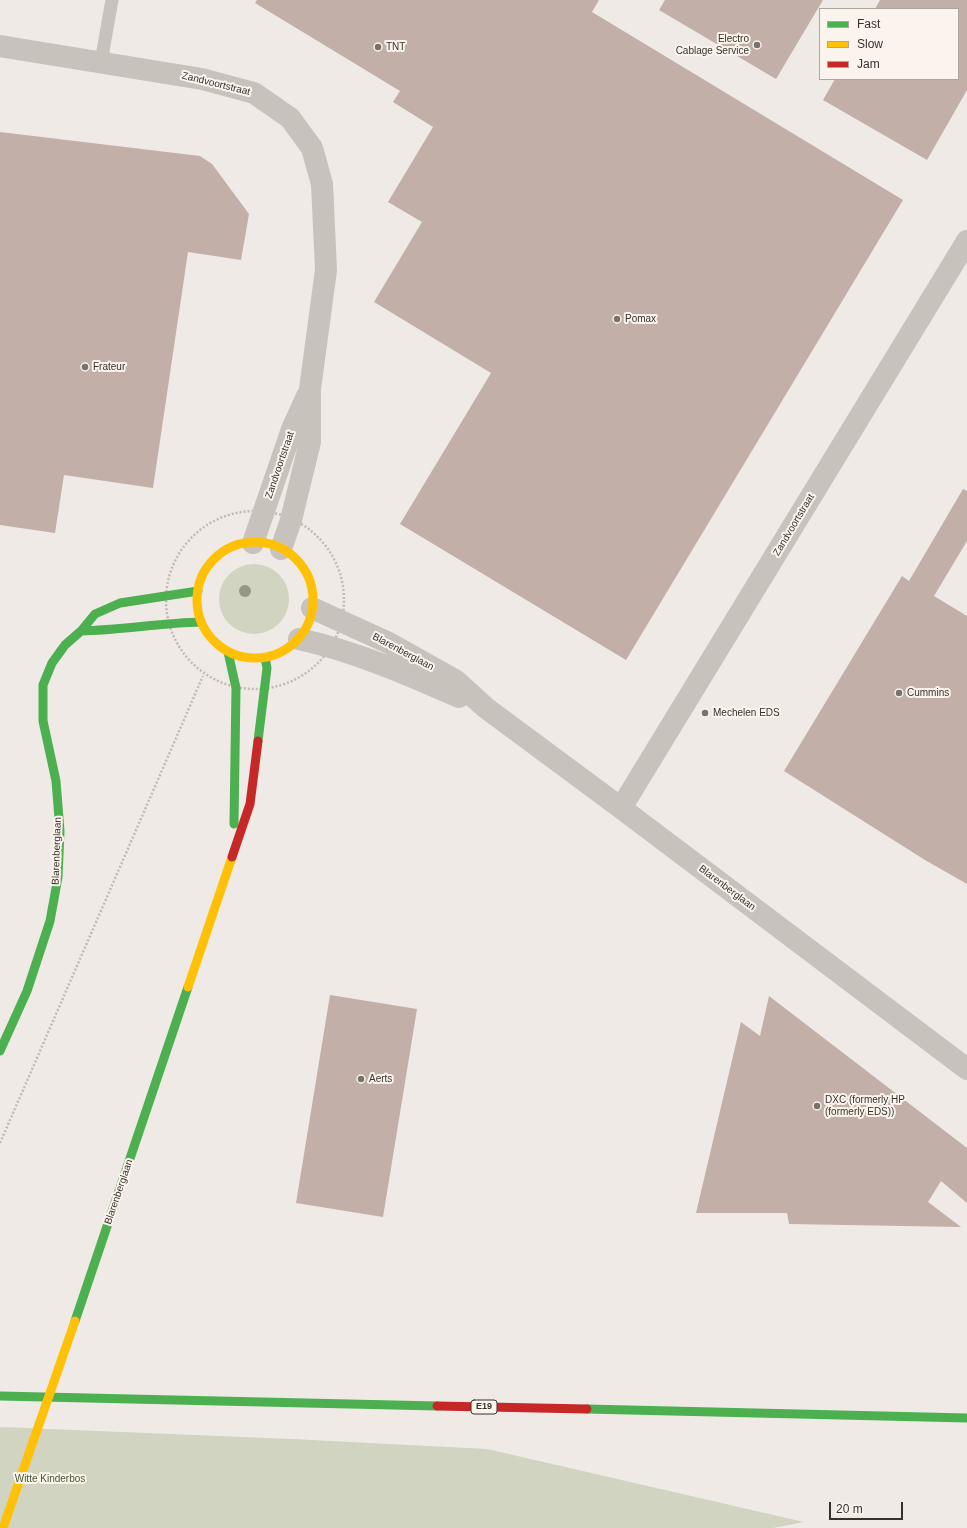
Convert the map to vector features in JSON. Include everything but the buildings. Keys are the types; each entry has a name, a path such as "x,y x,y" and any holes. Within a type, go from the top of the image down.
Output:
{"main road":[{"path":"253,543 268,544 281,549 296,559 306,573 312,590 312,608 308,624 299,639 283,651 264,658 246,658 228,652 212,640 201,622 197,607 198,591 202,576 211,563 223,552 238,545 253,543"},
{"name":"Blarenberglaan","path":"0,1051 27,991 46,935 58,877 60,831 56,781 43,720 44,685 52,663 65,645 81,631 95,614 120,603 198,591"},
{"path":"81,631 115,630 170,623 201,622"},
{"name":"Blarenberglaan","path":"228,652 236,688 235,803 231,855"},
{"name":"Blarenberglaan","path":"3,1528 218,901 231,855 250,804 265,690 267,668 264,658"},
{"name":"E19","path":"0,1396 967,1418"}],"street":[{"name":"Zandvoortstraat","path":"0,46 202,79 254,93 290,118 312,148 322,184 326,270 310,389 310,442 291,520 281,549"},
{"name":"Zandvoortstraat","path":"621,808 967,241"},
{"name":"Zandvoortstraat","path":"253,543 292,429 310,389"},
{"name":"Blarenberglaan","path":"312,608 389,642 455,680 486,708 967,1068"},
{"name":"Blarenberglaan","path":"299,639 331,646 431,684 486,708"}],"lane":[{"path":"101,62 112,0"}],"path":[{"path":"167,578 176,555 194,534 214,520 237,512 264,511 291,520 315,532 329,553 343,584 346,601 341,621 331,646 319,661 293,681 276,688 265,690"},
{"path":"0,1143 204,676"}],"green space":[{"path":"254,564 267,567 279,574 286,586 289,599 286,612 279,624 267,631 254,634 241,631 229,624 222,612 219,599 222,586 229,574 241,567"},
{"name":"Witte Kinderbos","path":"0,1427 487,1449 804,1522 773,1528 0,1528"}],"traffic: fast":[{"path":"0,1051 27,991 50,921 58,877 60,831 56,781 43,721 43,685 52,663 65,645 81,631 95,614 120,603 198,591"},
{"path":"81,631 201,622"},
{"path":"228,652 236,688 234,824"},
{"path":"258,741 267,668 265,658"},
{"path":"75,1321 188,987"},
{"path":"0,1396 437,1406"},
{"path":"587,1409 967,1418"}],"traffic: slow":[{"path":"255,542 277,547 296,559 308,578 313,600 308,622 296,641 277,653 255,658 233,653 214,641 202,622 197,600 202,578 214,559 233,547 255,542"},
{"path":"188,987 232,857"},
{"path":"3,1528 75,1321"}],"traffic: jam":[{"path":"232,857 250,804 258,741"},
{"path":"437,1406 587,1409"}],"place":[{"name":"Electro Cablage Service","path":"757,45"},
{"name":"TNT","path":"378,47"},
{"name":"Pomax","path":"617,319"},
{"name":"Frateur","path":"85,367"},
{"name":"Cummins","path":"899,693"},
{"name":"Mechelen EDS","path":"705,713"},
{"name":"Aerts","path":"361,1079"},
{"name":"DXC (formerly HP (formerly EDS))","path":"817,1106"}]}
